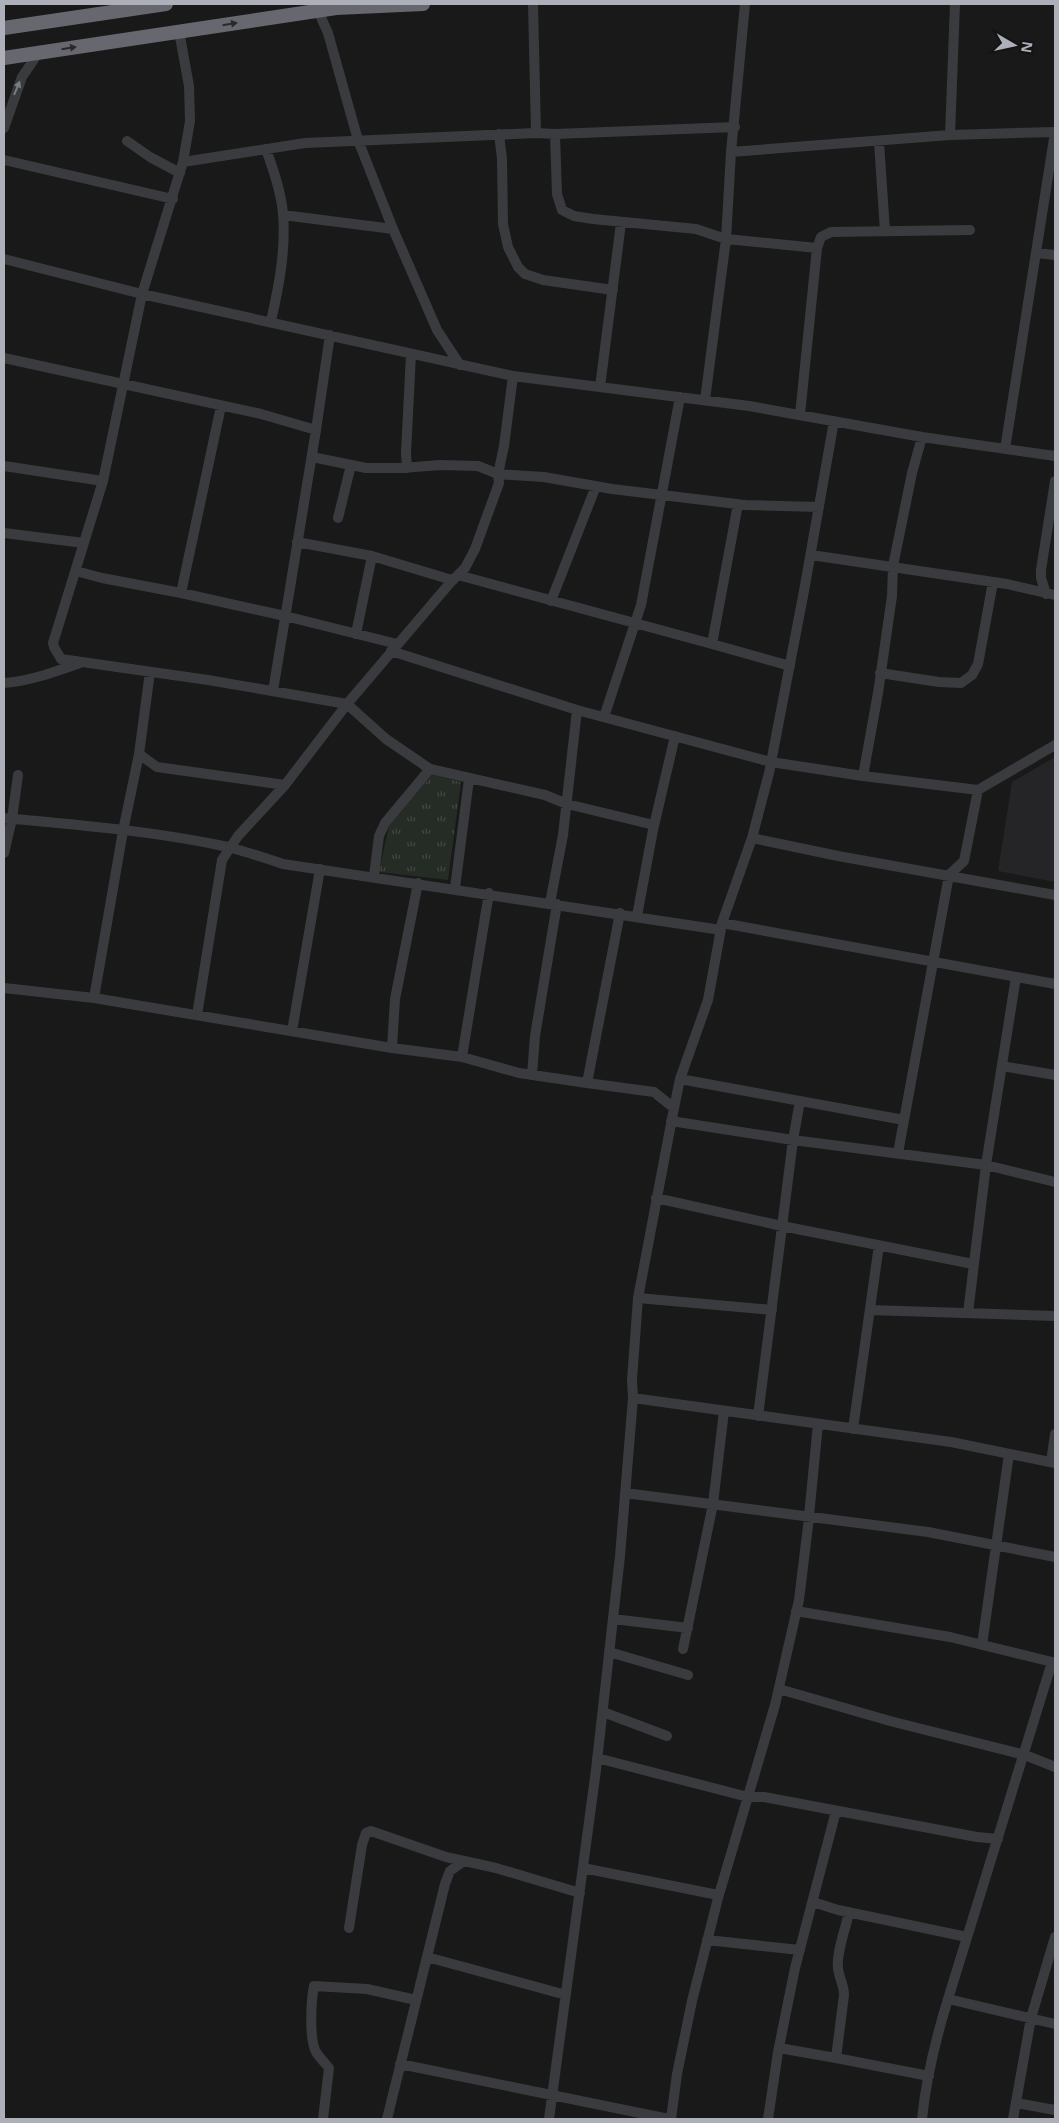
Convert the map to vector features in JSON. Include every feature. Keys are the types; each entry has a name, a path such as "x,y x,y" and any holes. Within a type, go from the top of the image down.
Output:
{"highway":[{"path":"4,28 166,4"},
{"path":"4,58 317,7 336,8 423,4"}],"street":[{"path":"533,4 536,133"},
{"path":"705,400 726,238 731,152 745,4"},
{"path":"950,135 955,4"},
{"path":"317,7 328,33 358,140 393,229 436,330 460,365"},
{"path":"178,31 189,86 190,122 183,162 142,294 102,481 53,643 54,648 61,659 347,704 386,739 430,769 545,795 566,804 654,825"},
{"path":"4,128 22,77 39,52"},
{"path":"183,162 305,143 499,134 554,134 734,127"},
{"path":"731,152 950,135 1055,132 1004,449"},
{"path":"499,134 502,159 503,224 508,247 518,267 524,274 543,280 613,290"},
{"path":"554,134 557,194 562,210 574,216 621,223 696,229 726,238 816,248"},
{"path":"127,141 150,157 180,173"},
{"path":"879,142 885,231"},
{"path":"266,149 273,170 283,215 284,252 272,321"},
{"path":"4,160 173,198"},
{"path":"283,215 393,229"},
{"path":"600,386 621,223"},
{"path":"800,415 816,248 821,237 831,232 970,230"},
{"path":"1036,253 1055,255"},
{"path":"4,259 142,294 272,321 514,376 705,400 922,437 1055,456"},
{"path":"273,691 312,457 330,335"},
{"path":"407,468 406,453 411,354"},
{"path":"4,358 222,406 316,430"},
{"path":"196,1015 222,860 238,836 285,785 347,704 464,568 475,549 499,483 498,474 514,376"},
{"path":"604,717 641,605 680,397"},
{"path":"181,593 222,406"},
{"path":"549,2119 598,1758 625,1492 633,1398 632,1380 638,1298 680,1079 708,1000 722,926 752,838 771,762 811,556 834,421"},
{"path":"863,776 892,596 893,566 912,473 922,437"},
{"path":"312,457 366,468 407,468 440,465 478,466 498,474 544,477 596,486 738,504 819,508"},
{"path":"338,518 351,465"},
{"path":"4,466 102,481"},
{"path":"1050,595 1041,570 1055,481"},
{"path":"551,601 596,486"},
{"path":"712,644 738,504"},
{"path":"4,533 84,543"},
{"path":"297,542 372,556 551,601 790,666"},
{"path":"356,634 372,556"},
{"path":"811,556 893,566 993,582 1050,595"},
{"path":"76,571 285,616 356,634 577,710 771,762 863,776 978,790 1055,745"},
{"path":"880,673 939,682 961,683 972,675 978,664 993,582"},
{"path":"4,683 24,682 82,663"},
{"path":"94,998 123,831 139,754 150,672"},
{"path":"532,1075 535,1036 554,903 577,710"},
{"path":"637,916 654,825 676,736"},
{"path":"139,754 157,767 285,785"},
{"path":"374,876 379,836 385,824 430,769"},
{"path":"4,853 8,818 18,775"},
{"path":"455,888 469,779"},
{"path":"898,1153 949,875 964,861 978,790"},
{"path":"8,818 123,831 229,848 283,864 637,916 722,926 933,961 1055,984"},
{"path":"752,838 838,856 1055,895"},
{"path":"292,1031 320,869"},
{"path":"392,1048 395,999 418,883"},
{"path":"462,1057 489,893"},
{"path":"587,1083 620,913"},
{"path":"968,1313 986,1165 1016,977"},
{"path":"4,988 94,998 392,1048 462,1057 532,1075 654,1092 674,1108"},
{"path":"1002,1066 1055,1075"},
{"path":"680,1079 904,1120"},
{"path":"758,1416 793,1140 800,1101"},
{"path":"671,1121 793,1140 986,1165 1055,1182"},
{"path":"656,1198 782,1226 973,1264"},
{"path":"853,1429 879,1245"},
{"path":"638,1298 772,1310"},
{"path":"870,1310 1055,1316"},
{"path":"633,1398 951,1442 1053,1463 1055,1434"},
{"path":"683,1649 713,1504 724,1411"},
{"path":"400,2064 670,2119 679,2064 718,1895 779,1689 796,1611 809,1515 818,1424"},
{"path":"982,1645 1009,1454"},
{"path":"625,1492 928,1532 1055,1557"},
{"path":"796,1611 950,1637 1054,1663 938,2031 922,2119"},
{"path":"613,1619 688,1628"},
{"path":"609,1652 688,1675"},
{"path":"779,1689 890,1721 1025,1755 1055,1767"},
{"path":"602,1712 667,1736"},
{"path":"598,1758 748,1797 764,1797 836,1812 998,1839"},
{"path":"768,2119 779,2048 800,1950 836,1812"},
{"path":"349,1928 362,1844 366,1833 371,1831 446,1857 580,1893"},
{"path":"387,2119 450,1870 464,1861"},
{"path":"584,1868 718,1895"},
{"path":"813,1902 849,1912 967,1937"},
{"path":"836,2058 844,1995 844,1986 839,1976 837,1965 849,1912"},
{"path":"1013,2119 1032,2018 1055,1937"},
{"path":"707,1940 800,1950"},
{"path":"427,1957 566,1995"},
{"path":"323,2119 329,2068 316,2052 313,2038 312,1998 314,1986 367,1989 416,2000"},
{"path":"948,1999 1055,2024"},
{"path":"779,2048 929,2076"},
{"path":"1016,2103 1055,2110"}],"shaded area":[{"path":"1055,757 1055,882 998,871 1012,782"}],"green space":[{"path":"432,775 461,782 448,880 379,872 389,826"}]}
